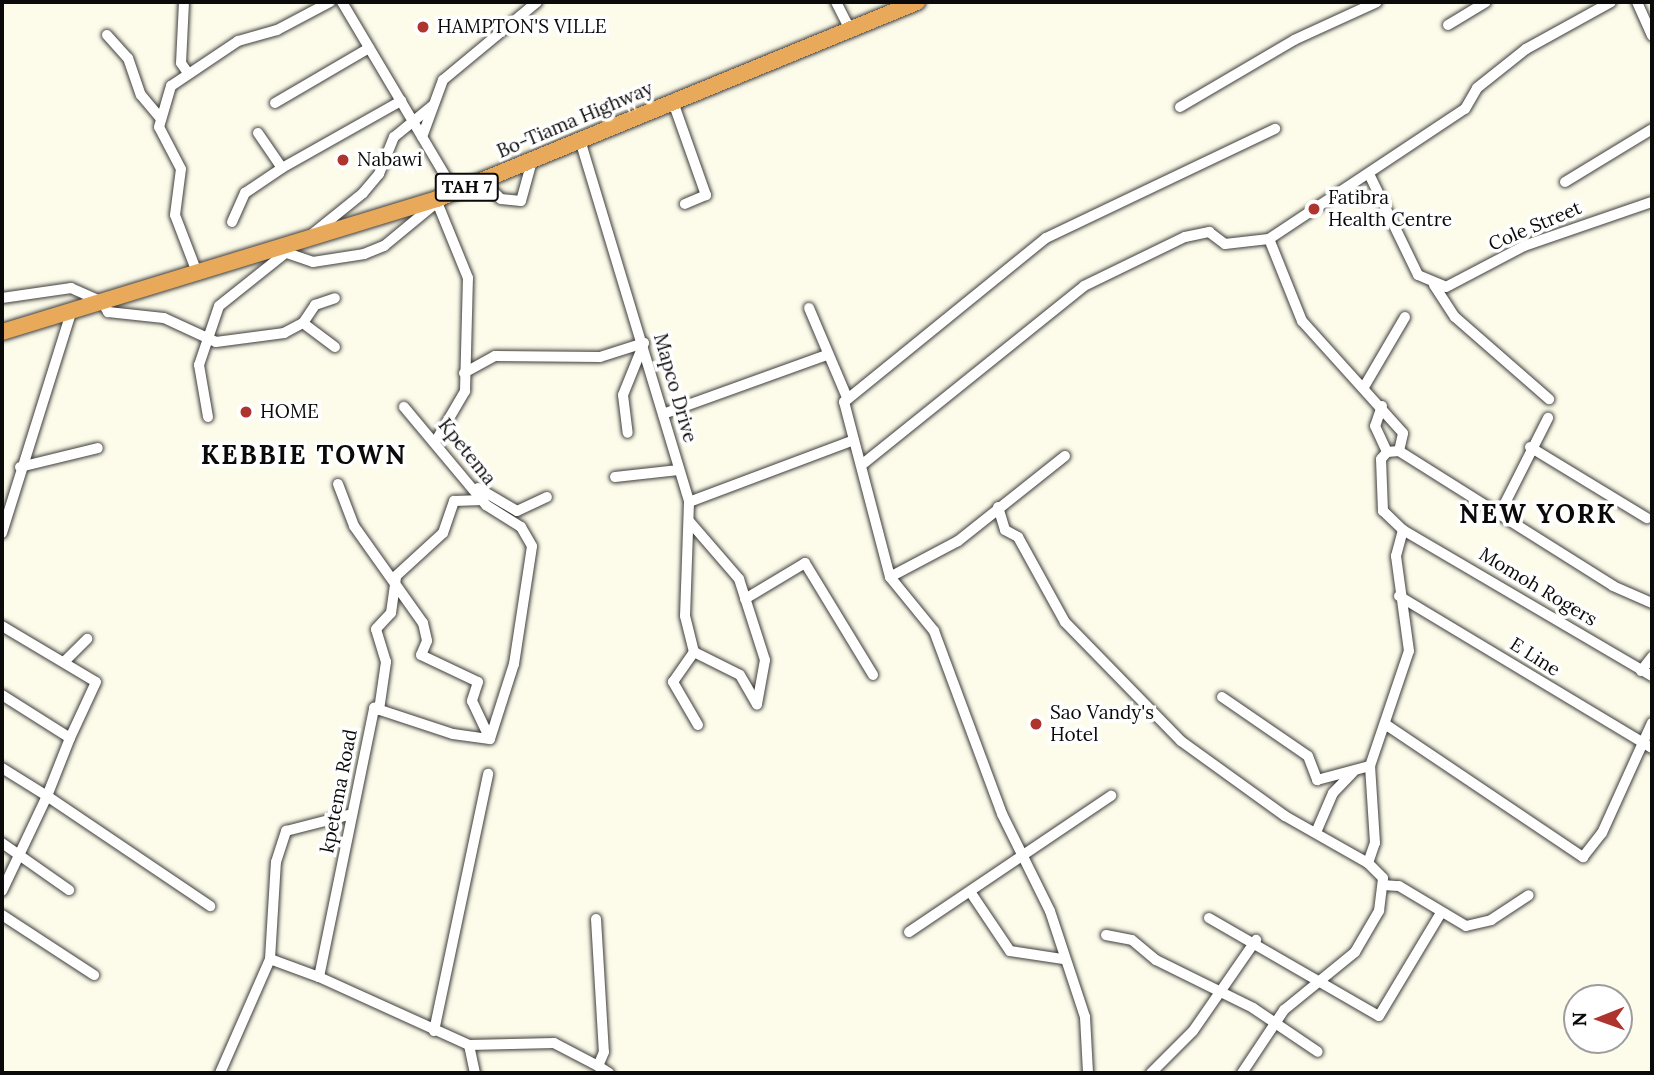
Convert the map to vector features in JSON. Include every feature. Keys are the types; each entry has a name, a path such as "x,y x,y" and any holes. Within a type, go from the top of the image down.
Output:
{"highway":[{"name":"Bo-Tiama Highway","path":"2,332 72,310 282,253 437,201 455,191 917,2"}],"street":[{"path":"184,2 181,63 188,73"},
{"path":"198,275 178,225 181,169 159,127 171,86 237,41 277,30 330,2"},
{"path":"342,2 455,191"},
{"path":"422,137 432,106 458,63 537,2"},
{"path":"836,2 850,31"},
{"path":"1180,107 1294,40 1377,2"},
{"path":"1448,25 1486,2"},
{"path":"864,463 1084,286 1185,237 1209,232 1225,244 1269,239 1370,176 1465,109 1477,88 1526,49 1611,2"},
{"path":"1637,2 1652,36"},
{"path":"107,35 128,58 141,94 161,119"},
{"path":"275,103 369,48"},
{"path":"232,222 246,193 282,168 401,101"},
{"path":"673,102 706,195 685,204"},
{"path":"301,245 311,229 371,183 411,118 432,106"},
{"path":"846,395 1046,238 1275,129"},
{"path":"1565,182 1652,129"},
{"path":"258,133 282,168"},
{"name":"Mapco Drive","path":"580,140 644,343 688,502 685,616 694,652"},
{"path":"483,181 501,200 521,201 532,161"},
{"path":"1370,176 1402,251 1434,285 1455,317 1549,399"},
{"path":"208,417 199,365 219,306 282,253 313,262 364,254 384,246 437,201 468,278 465,391 437,439"},
{"name":"Cole Street","path":"1434,285 1446,287 1524,246 1652,202"},
{"path":"1269,239 1302,321 1382,406 1403,433 1399,451"},
{"path":"2,298 71,288 102,302 108,313 163,318 208,338 242,341 303,323 315,305 335,298"},
{"path":"808,308 824,356 846,395 854,440 864,463 890,577 934,631 1023,856 1050,911 1063,959 1085,1017 1088,1073"},
{"path":"2,533 20,467 72,310"},
{"path":"1364,387 1405,317"},
{"path":"303,323 335,347"},
{"path":"464,373 495,356 600,358 644,343"},
{"path":"628,433 624,395 644,343"},
{"path":"663,414 824,356"},
{"path":"1382,406 1375,425 1387,452"},
{"name":"Kpetema","path":"404,407 437,439 476,486 483,500 521,527 532,546 514,663 489,739"},
{"path":"1499,515 1530,447 1548,418"},
{"path":"688,502 854,440"},
{"path":"1530,447 1647,518"},
{"path":"20,467 98,448"},
{"path":"1368,863 1375,843 1370,766 1409,651 1399,596 1396,556 1403,530 1383,511 1381,459 1387,452 1399,451 1613,586 1652,603"},
{"path":"890,577 958,541 1065,456"},
{"path":"615,477 680,470"},
{"path":"338,484 354,526 395,587 424,623 427,641 421,655 478,682 472,701 489,739"},
{"path":"476,486 517,511 547,497"},
{"path":"379,710 386,662 376,629 391,613 396,576 443,533 454,501 483,500"},
{"path":"999,507 1005,530 1017,537 1073,632 1181,741 1247,791 1317,830 1368,863 1383,885"},
{"path":"689,521 726,558 744,599 765,660 757,704 740,675 694,652 673,682 698,725"},
{"name":"Momoh Rogers","path":"1403,530 1652,677"},
{"path":"744,599 805,563 873,675"},
{"name":"E Line","path":"1399,596 1647,745"},
{"path":"2,626 96,682 2,891"},
{"path":"64,662 87,639"},
{"path":"1641,671 1652,657"},
{"path":"2,695 70,737"},
{"path":"1222,697 1308,756 1317,780 1370,766"},
{"name":"kpetema Road","path":"319,977 349,815 374,708 489,739"},
{"path":"1385,723 1579,856 1588,856 1602,833 1647,745 1652,723"},
{"path":"2,768 47,796 102,837 210,906"},
{"path":"1317,830 1339,783 1355,771"},
{"path":"434,1031 488,774"},
{"path":"909,932 971,893 1111,796"},
{"path":"220,1073 270,959 276,862 286,831 349,815"},
{"path":"2,843 69,890"},
{"path":"1383,885 1399,886 1441,914 1474,926 1529,895"},
{"path":"1242,1073 1276,1022 1365,939 1383,885"},
{"path":"971,893 1010,951 1063,959"},
{"path":"1209,918 1256,940 1323,978 1379,1016 1441,914"},
{"path":"2,915 94,975"},
{"path":"596,919 604,1052 598,1066"},
{"path":"1106,935 1132,940 1156,960 1276,1022 1318,1052"},
{"path":"1151,1073 1222,993 1256,940"},
{"path":"270,959 319,977 469,1045 554,1044 610,1073"},
{"path":"469,1045 475,1073"}],"place":[{"name":"HAMPTON'S VILLE","path":"423,27"},
{"name":"Nabawi","path":"343,160"},
{"name":"Fatibra Health Centre","path":"1314,209"},
{"name":"HOME","path":"246,412"},
{"name":"Sao Vandy's Hotel","path":"1036,724"}],"district":[{"name":"KEBBIE TOWN","path":"304,455"},
{"name":"NEW YORK","path":"1538,514"}]}
